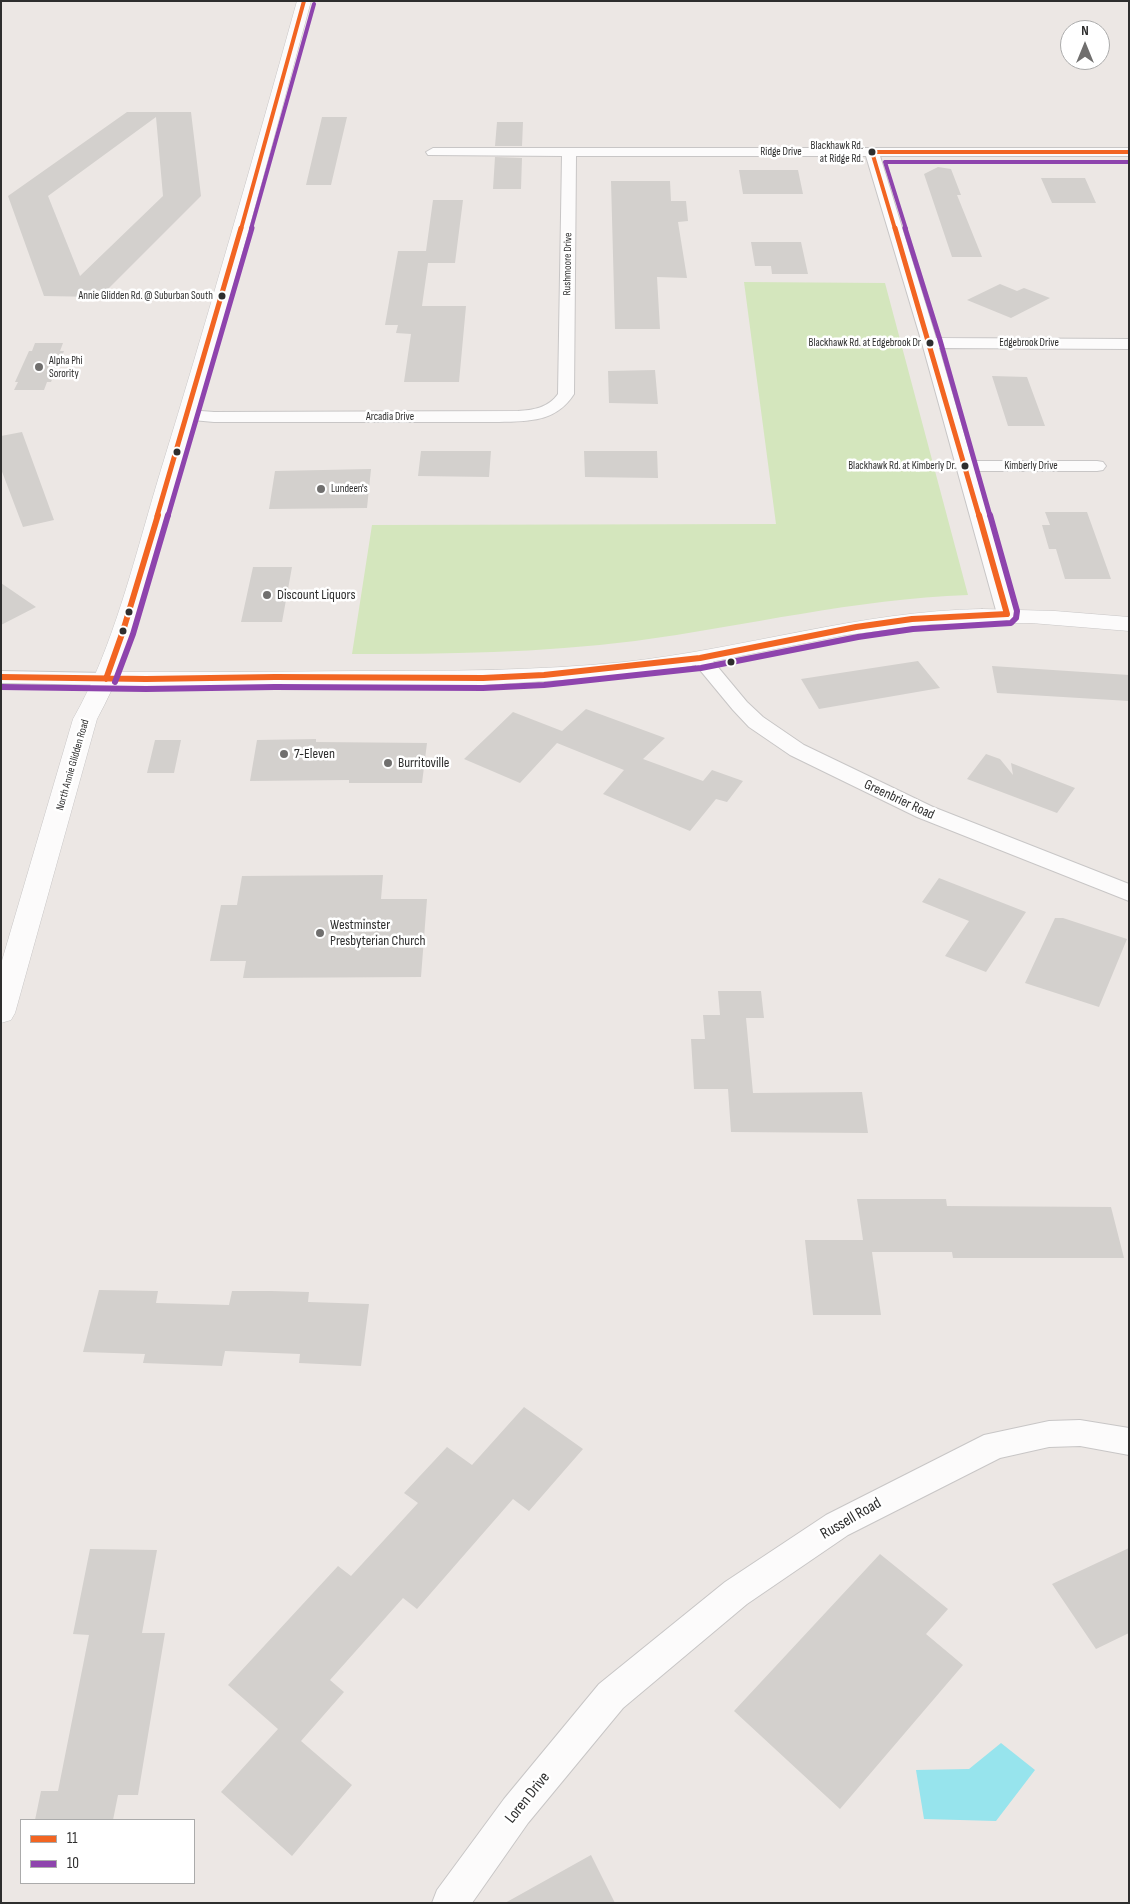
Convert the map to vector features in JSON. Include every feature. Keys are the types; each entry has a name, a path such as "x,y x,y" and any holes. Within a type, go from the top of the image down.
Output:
{"main road":[{"name":"North Annie Glidden Road","path":"1,1013 85,718 98,698 123,632 188,415 227,282 304,1"},
{"path":"106,678 483,678 621,668 700,658 912,619 1007,614 1082,618 1129,624"}],"street":[{"name":"Ridge Drive","path":"433,152 1129,152"},
{"name":"Rushmoore Drive","path":"566,376 569,152"},
{"path":"872,152 930,343 1007,614"},
{"name":"Edgebrook Drive","path":"930,343 1129,344"},
{"name":"Arcadia Drive","path":"188,415 214,417 499,417 530,415 549,411 563,402 566,394 566,376"},
{"name":"Kimberly Drive","path":"965,466 1097,466"},
{"name":"Greenbrier Road","path":"700,658 740,706 756,722 797,750 924,812 1129,893"},
{"path":"1,677 106,678"},
{"name":"Russell Road","path":"611,1696 736,1592 837,1525 915,1484 995,1445 1018,1439 1049,1434 1080,1433 1129,1442"},
{"name":"Loren Drive","path":"450,1903 516,1812 611,1696"}],"green space":[{"path":"744,282 885,283 968,595 842,607 677,635 599,645 494,652 352,654 372,525 776,524"}],"water":[{"path":"1001,1743 1035,1770 996,1821 924,1819 916,1770 969,1769"}],"building":[{"path":"127,112 191,112 201,196 100,297 44,296 8,196","holes":["156,117 163,196 80,276 48,196"]},
{"path":"322,117 347,117 331,185 306,185"},
{"path":"497,122 523,122 522,146 495,146"},
{"path":"495,157 522,158 521,189 493,189"},
{"path":"938,167 951,169 961,195 957,195 982,257 952,257 924,174"},
{"path":"739,170 798,170 803,194 743,194"},
{"path":"1041,178 1085,178 1096,203 1052,203"},
{"path":"611,181 670,181 671,201 686,201 688,221 678,222 687,278 657,277 660,329 615,329"},
{"path":"433,200 463,200 455,263 428,263 422,306 466,306 459,382 404,382 411,334 396,333 398,325 385,325 398,251 426,251"},
{"path":"751,242 801,242 808,274 772,274 771,266 755,266"},
{"path":"1000,284 1017,291 1024,288 1050,298 1011,318 967,300"},
{"name":"Alpha Phi Sorority","path":"35,343 63,343 60,351 64,351 51,382 47,382 44,390 14,390 18,382 15,382 29,351 32,351"},
{"path":"655,370 658,404 609,403 608,371"},
{"path":"992,376 1027,377 1045,426 1008,426"},
{"path":"22,432 54,520 23,527 1,469 1,436"},
{"path":"421,451 491,451 489,477 418,476"},
{"path":"584,451 657,451 658,478 585,477"},
{"name":"Lundeen's","path":"371,469 367,508 269,509 275,471"},
{"path":"1045,512 1087,512 1111,579 1065,579 1056,549 1049,549 1042,525 1050,525"},
{"name":"Discount Liquors","path":"253,567 292,567 282,622 241,622"},
{"path":"1,583 36,607 1,625"},
{"path":"918,661 940,688 819,709 801,679"},
{"path":"992,666 1129,675 1129,701 997,693"},
{"path":"586,709 665,738 643,759 703,781 712,770 743,781 727,802 716,799 690,831 603,794 624,770 557,743 520,783 464,759 513,712 562,731"},
{"path":"316,739 316,742 427,743 422,783 349,783 349,780 250,781 257,740"},
{"path":"155,740 181,740 174,773 147,773"},
{"path":"986,754 1000,759 1013,775 1011,763 1075,788 1057,813 967,779"},
{"name":"Westminster Presbyterian Church","path":"383,875 381,899 427,899 421,977 243,978 246,961 210,961 221,905 237,905 242,876"},
{"path":"939,878 1026,912 986,972 945,956 969,921 922,902"},
{"path":"1055,918 1063,918 1127,939 1099,1007 1025,983"},
{"path":"718,991 761,991 764,1018 746,1018 753,1093 862,1092 868,1133 731,1132 728,1089 694,1089 691,1039 705,1039 703,1015 720,1015"},
{"path":"857,1199 946,1199 947,1206 1111,1207 1124,1258 953,1258 952,1252 872,1252 881,1315 813,1315 805,1240 863,1240"},
{"path":"99,1290 158,1291 156,1303 229,1305 232,1291 271,1291 309,1292 308,1302 369,1304 361,1366 299,1363 300,1354 225,1351 222,1366 143,1363 145,1354 83,1352"},
{"path":"524,1407 583,1449 529,1511 513,1499 417,1609 403,1598 330,1680 344,1692 301,1741 352,1785 292,1856 221,1792 278,1729 228,1685 338,1566 351,1576 418,1503 404,1493 447,1447 472,1465"},
{"path":"1129,1548 1129,1633 1096,1649 1052,1584"},
{"path":"90,1549 157,1550 142,1633 165,1633 138,1795 118,1795 113,1819 35,1819 41,1791 58,1791 89,1635 73,1634"},
{"path":"880,1554 948,1609 926,1634 963,1665 840,1809 734,1711"},
{"path":"591,1855 615,1903 505,1903"}],"transit line":[{"name":"11","path":"106,679 123,631 208,346 304,1"},
{"name":"10","path":"115,682 133,634 218,349 314,4"},
{"name":"11","path":"1,677 146,679 275,677 483,678 544,675 700,658 856,627 912,619 1007,614 930,343 872,152 1129,152"},
{"name":"10","path":"1,687 146,689 275,687 483,688 544,685 701,668 858,637 913,629 1011,623 1016,618 1017,611 940,340 885,162 1129,162"}],"place":[{"name":"Blackhawk Rd. at Ridge Rd.","path":"872,152"},
{"name":"Annie Glidden Rd. @ Suburban South","path":"222,296"},
{"name":"Blackhawk Rd. at Edgebrook Dr","path":"930,343"},
{"name":"Alpha Phi Sorority","path":"39,367"},
{"name":"Blackhawk Rd. at Kimberly Dr.","path":"965,466"},
{"name":"Lundeen's","path":"321,489"},
{"name":"Discount Liquors","path":"267,595"},
{"name":"7-Eleven","path":"284,754"},
{"name":"Burritoville","path":"388,763"},
{"name":"Westminster Presbyterian Church","path":"320,933"}]}
